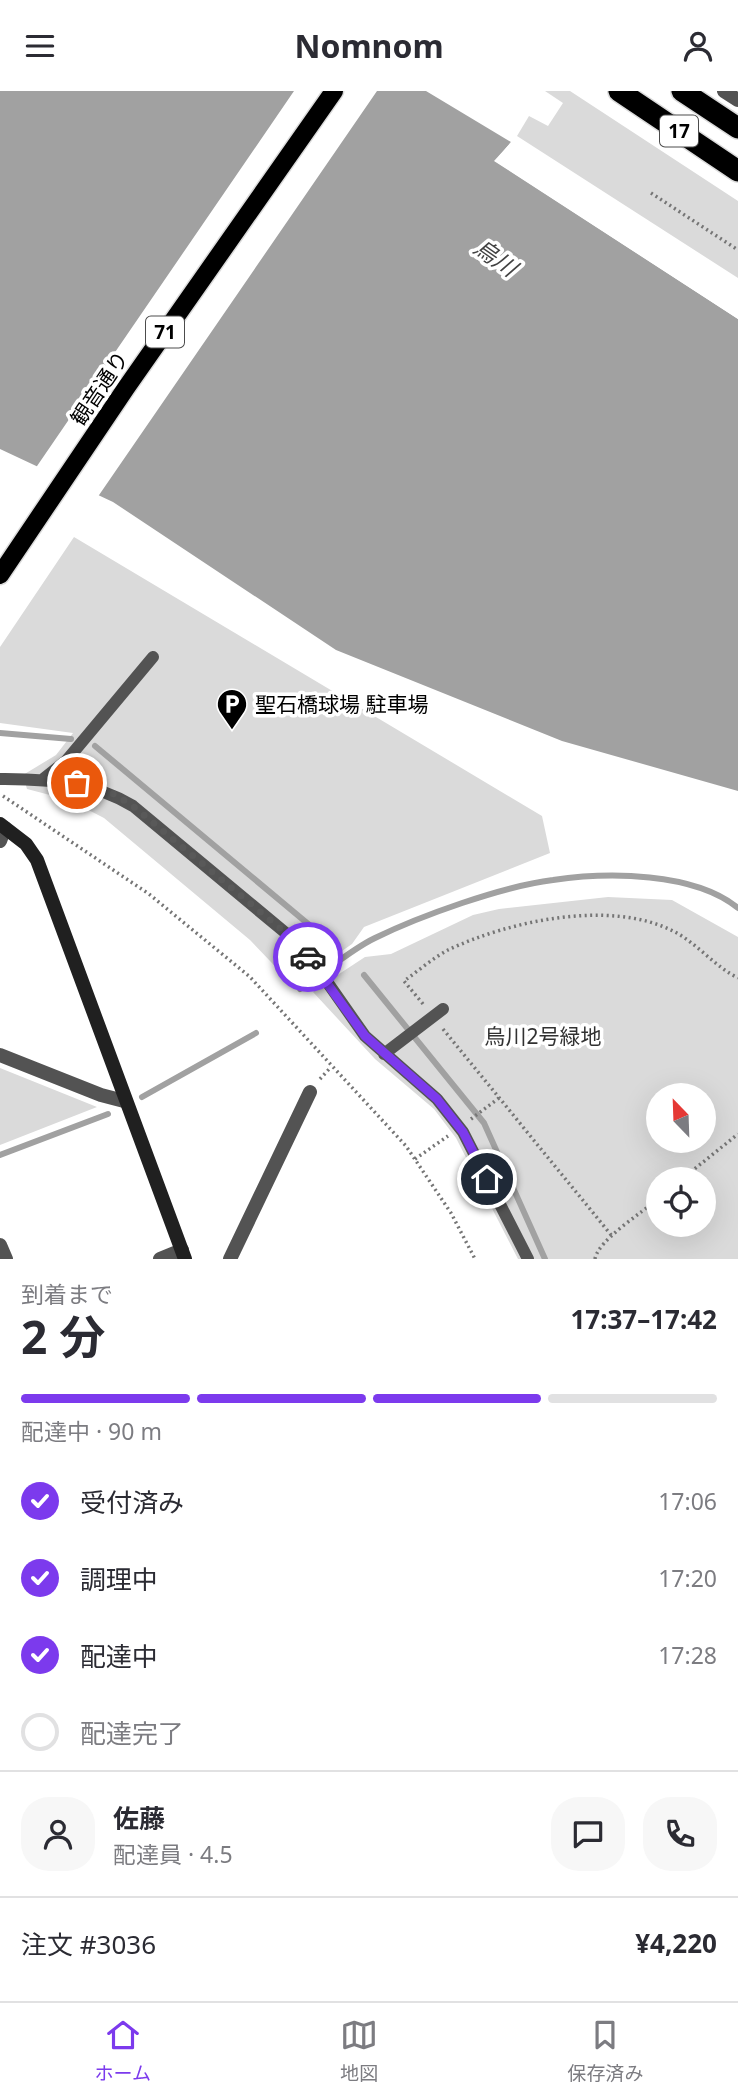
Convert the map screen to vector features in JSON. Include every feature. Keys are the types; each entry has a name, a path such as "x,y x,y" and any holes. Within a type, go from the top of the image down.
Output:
{"highway":[{"name":"17","path":"619,91 738,171"},
{"name":"17","path":"682,91 738,128"}],"main road":[{"name":"観音通り","path":"0,575 126,388 334,91"}],"street":[{"path":"724,91 738,100"},
{"path":"2,831 26,844 37,860 183,1255 160,1259"},
{"path":"0,1055 101,1095 124,1101"},
{"path":"230,1259 310,1092"},
{"path":"0,1244 6,1259"}],"lane":[{"path":"43,780 66,761 153,657"},
{"path":"0,779 43,780 93,786 133,806 293,939 316,966 365,1036 437,1099 463,1132 528,1259"},
{"path":"384,1054 438,1013"}],"path":[{"path":"651,193 738,250"},
{"path":"1,795 149,894 250,977 415,1159 451,1213 475,1259"},
{"path":"612,1236 438,1013 404,981 448,951 548,919 590,915 637,919 673,931 738,978"},
{"path":"697,1167 738,1134"},
{"path":"415,1159 445,1138"},
{"path":"595,1259 596,1253 612,1236 646,1209"}],"green space":[{"path":"545,91 570,91 738,201 738,278 517,136 529,116 548,126 563,103"},
{"name":"烏川2号緑地","path":"74,537 542,816 550,853 364,927 352,944 326,962 336,976 365,957 391,954 473,915 499,909 608,897 672,900 738,937 738,1259 518,1259 456,1138 434,1109 375,1059 313,992 318,987 311,974 292,984 250,940 104,818 69,800 27,789 23,775 56,755 73,733 0,723 0,647"},
{"path":"0,1068 97,1107 0,1145"}],"water":[{"name":"烏川","path":"0,91 426,91 511,142 495,161 738,319 738,791 562,741 336,650 113,502 0,449"}],"pier":[{"path":"294,91 377,91 97,498 35,469"},
{"path":"514,139 514,144 500,160 738,315 738,319 494,161"}],"waterway":[{"path":"0,733 71,739"},
{"path":"95,746 325,938"},
{"path":"300,989 355,949 394,929 462,903 533,883 575,877 650,877 698,887 720,896 738,908"},
{"path":"364,975 484,1123 545,1259"},
{"path":"142,1097 256,1033"},
{"path":"0,1155 108,1114"}],"way so far":[{"path":"77,783 112,793 133,806 293,939 308,957"}],"place":[{"name":"聖石橋球場 駐車場","path":"232,731"}],"route":[{"path":"308,957 365,1036 437,1099 463,1132 487,1179"}]}
